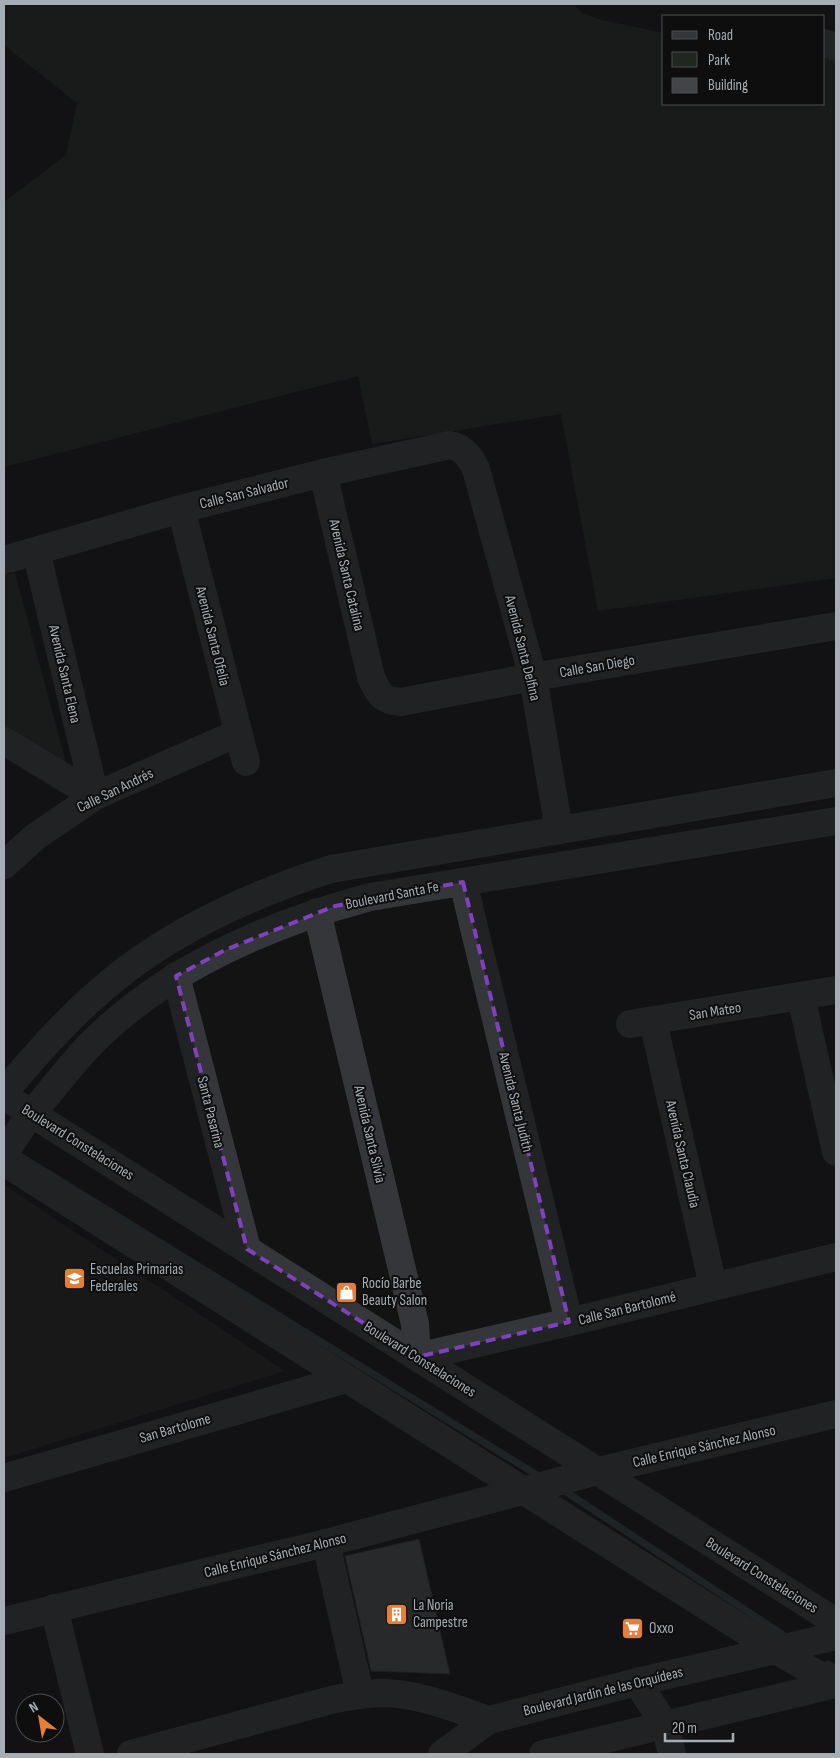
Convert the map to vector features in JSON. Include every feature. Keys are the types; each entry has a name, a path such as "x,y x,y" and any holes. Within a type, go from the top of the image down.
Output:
{"street":[{"name":"Calle San Salvador","path":"4,560 181,509 323,473 450,445 456,446 464,452 471,459 476,469"},
{"name":"Avenida Santa Delfina","path":"476,469 533,677 559,830"},
{"name":"Avenida Santa Catalina","path":"323,473 371,677"},
{"name":"Avenida Santa Ofelia","path":"181,509 246,762"},
{"name":"Avenida Santa Elena","path":"36,551 95,796"},
{"name":"Calle San Diego","path":"371,677 382,697 401,702 533,677 836,626"},
{"name":"Calle San Andrés","path":"4,865 36,837 95,796 238,733"},
{"path":"4,741 95,796"},
{"path":"4,1094 28,1063 66,1023 120,975 164,944 212,917 272,890 330,870 836,783"},
{"name":"Boulevard Santa Fe","path":"5,1155 28,1120 72,1065 106,1030 138,1003 176,976 225,950 317,912 370,897 836,822"},
{"name":"Avenida Santa Judith","path":"463,882 569,1322"},
{"name":"Avenida Santa Silvia","path":"317,912 415,1324 417,1357"},
{"name":"Santa Pasarina","path":"176,976 247,1249"},
{"name":"San Mateo","path":"642,1023 836,990"},
{"path":"801,997 836,1152"},
{"name":"Avenida Santa Claudia","path":"642,1023 714,1286"},
{"name":"Boulevard Constelaciones","path":"4,1094 28,1120 247,1249 836,1622"},
{"path":"5,1155 346,1379 534,1488 774,1649 836,1685"},
{"name":"Calle San Bartolomé","path":"417,1357 836,1257"},
{"name":"San Bartolome","path":"4,1478 346,1379"},
{"name":"Calle Enrique Sánchez Alonso","path":"4,1621 326,1543 598,1471 836,1414"},
{"path":"326,1543 360,1694"},
{"path":"54,1608 90,1754"},
{"name":"Boulevard Jardín de las Orquídeas","path":"442,1754 489,1720 637,1682 836,1636"},
{"path":"637,1682 665,1725 672,1754"},
{"path":"543,1754 836,1685"},
{"path":"131,1754 360,1694 386,1693 425,1699 489,1720"}],"highlighted area":[{"path":"463,882 569,1322 417,1357 247,1249 176,976 225,950 335,906"}],"shaded area":[{"name":"Escuelas Primarias Federales","path":"4,1185 285,1371 4,1458"}],"green space":[{"path":"4,4 574,4 582,13 601,20 662,33 662,105 825,105 825,55 836,59 836,578 598,611 561,414 372,444 358,376 4,467 4,202 66,155 77,103 4,45"},
{"path":"15,573 67,767 4,730 4,575"}],"building":[{"name":"La Noria Campestre","path":"419,1539 450,1674 371,1671 345,1556"}],"waterway":[{"path":"15,1153 542,1478"},
{"path":"560,1488 782,1634"},
{"path":"828,1664 836,1669"}],"place":[{"name":"Escuelas Primarias Federales","path":"74,1278"},
{"name":"Rocío Barbe Beauty Salon","path":"346,1292"},
{"name":"La Noria Campestre","path":"397,1614"},
{"name":"Oxxo","path":"633,1628"}]}
